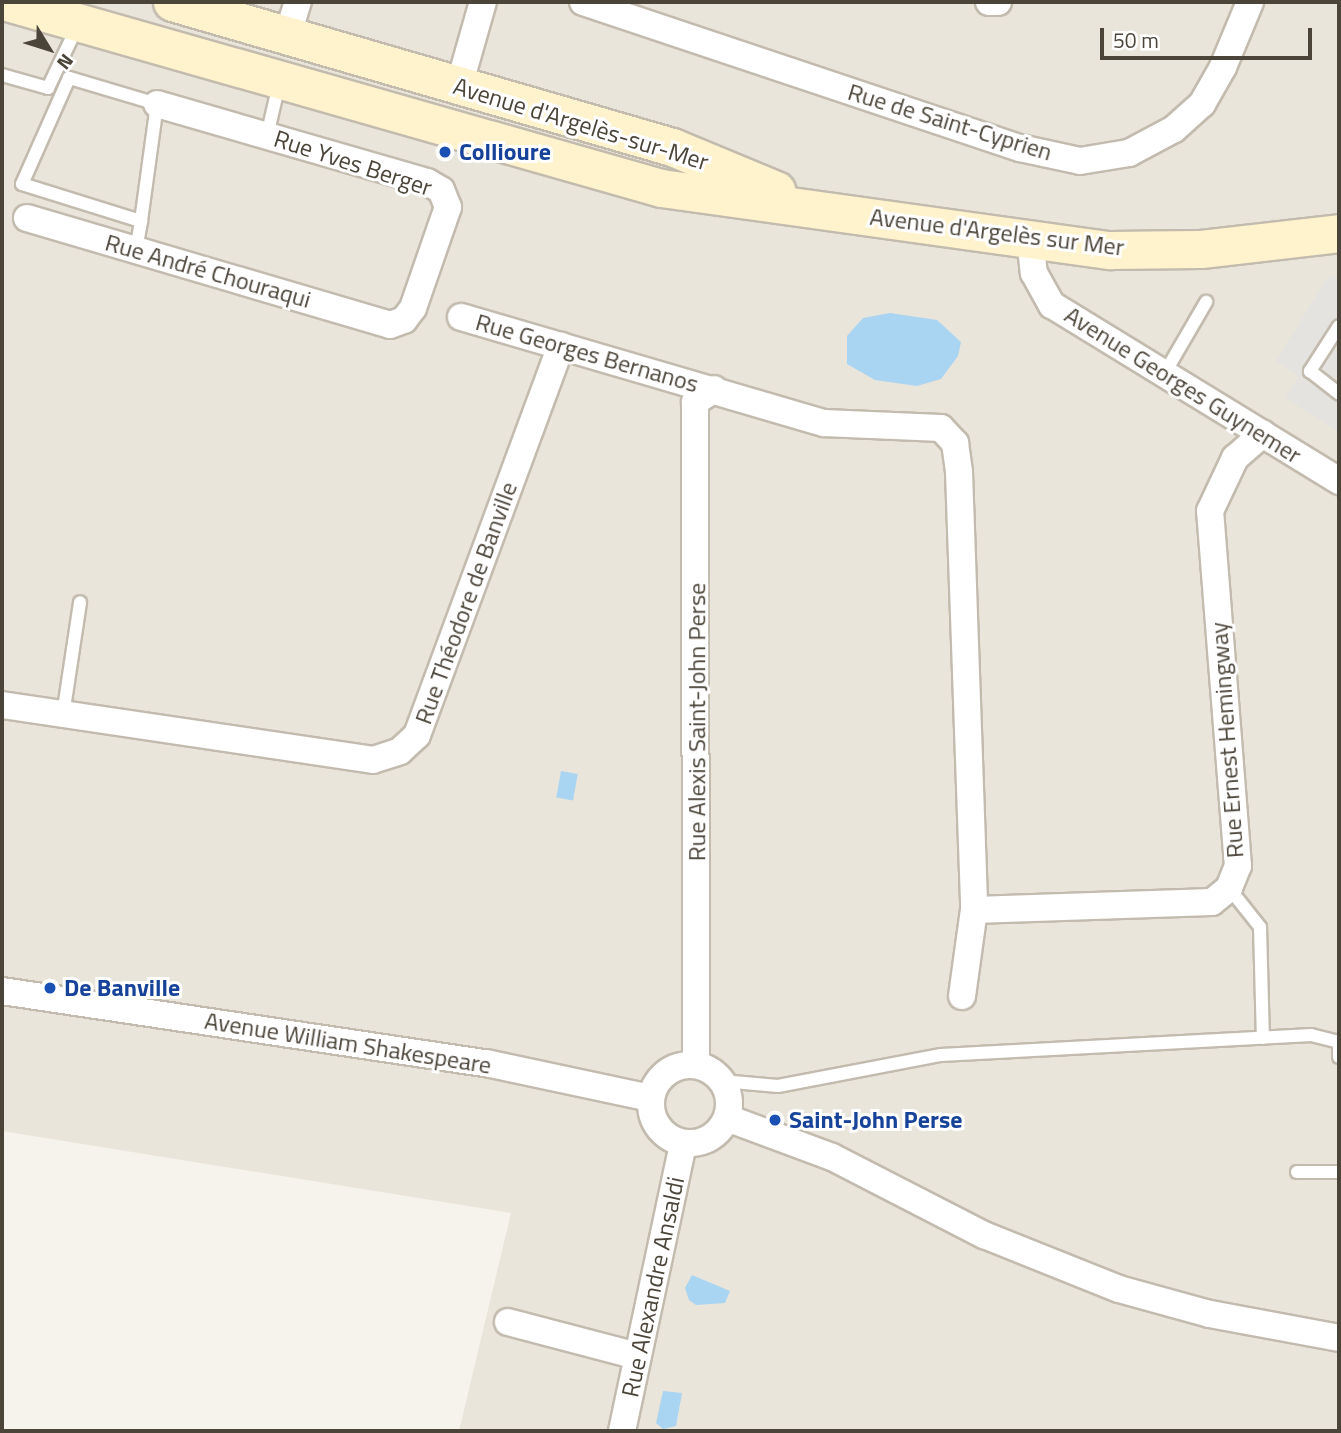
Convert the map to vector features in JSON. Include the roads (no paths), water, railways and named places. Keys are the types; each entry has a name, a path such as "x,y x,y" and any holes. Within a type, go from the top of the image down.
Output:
{"main road":[{"name":"Avenue d'Argelès-sur-Mer","path":"7,2 281,76 661,188 822,210"},
{"name":"Avenue d'Argelès-sur-Mer","path":"172,2 293,18 459,86 672,147 822,210"},
{"name":"Avenue d'Argelès sur Mer","path":"822,210 1136,250 1201,249 1339,233"}],"street":[{"path":"459,86 483,2"},
{"name":"Rue de Saint-Cyprien","path":"583,2 1020,148 1080,161 1129,153 1174,129 1202,104 1223,67 1250,2"},
{"path":"989,2 998,2"},
{"name":"Rue Yves Berger","path":"157,104 441,190 448,207 413,308 404,320 390,325"},
{"name":"Rue André Chouraqui","path":"27,218 390,325"},
{"name":"Avenue Georges Guynemer","path":"1030,237 1034,273 1052,305 1162,376 1339,481"},
{"name":"Rue Georges Bernanos","path":"461,317 714,389"},
{"name":"Rue Théodore de Banville","path":"2,705 373,760 400,751 417,735 561,346"},
{"path":"714,389 824,423 941,428 955,443 960,472 974,910 962,996"},
{"name":"Rue Alexis Saint-John Perse","path":"696,1065 695,402 714,389"},
{"name":"Rue Ernest Hemingway","path":"974,910 1212,902 1229,888 1238,866 1210,511 1235,458 1263,434"},
{"name":"Avenue William Shakespeare","path":"2,991 486,1063 650,1098"},
{"path":"696,1065 722,1081 729,1095 727,1118 713,1137 683,1144 658,1128 650,1098 667,1072 696,1065"},
{"path":"727,1118 832,1157 984,1235 1119,1289 1223,1317 1339,1338"},
{"name":"Rue Alexandre Ansaldi","path":"622,1431 683,1144"},
{"path":"509,1322 638,1356"}],"lane":[{"path":"2,75 48,88 80,20"},
{"path":"267,136 281,76"},
{"path":"136,250 141,221 157,104 69,78 22,184 141,221"},
{"path":"1162,376 1206,302"},
{"path":"1339,326 1310,371 1339,394"},
{"path":"63,715 80,602"},
{"path":"1229,888 1260,927 1263,1038"},
{"path":"722,1081 778,1086 941,1055 1311,1035 1339,1042 1339,1057"},
{"path":"1297,1172 1339,1172"}],"water":[{"path":"890,313 937,320 961,342 958,356 941,379 917,386 875,380 847,364 847,336 863,318"},
{"path":"561,771 578,774 573,801 556,798"},
{"path":"692,1275 730,1291 725,1303 696,1305 689,1300 685,1288"},
{"path":"663,1391 682,1393 676,1426 663,1429 656,1423"}],"place":[{"name":"Collioure","path":"445,152"},
{"name":"De Banville","path":"50,988"},
{"name":"Saint-John Perse","path":"775,1120"}]}
